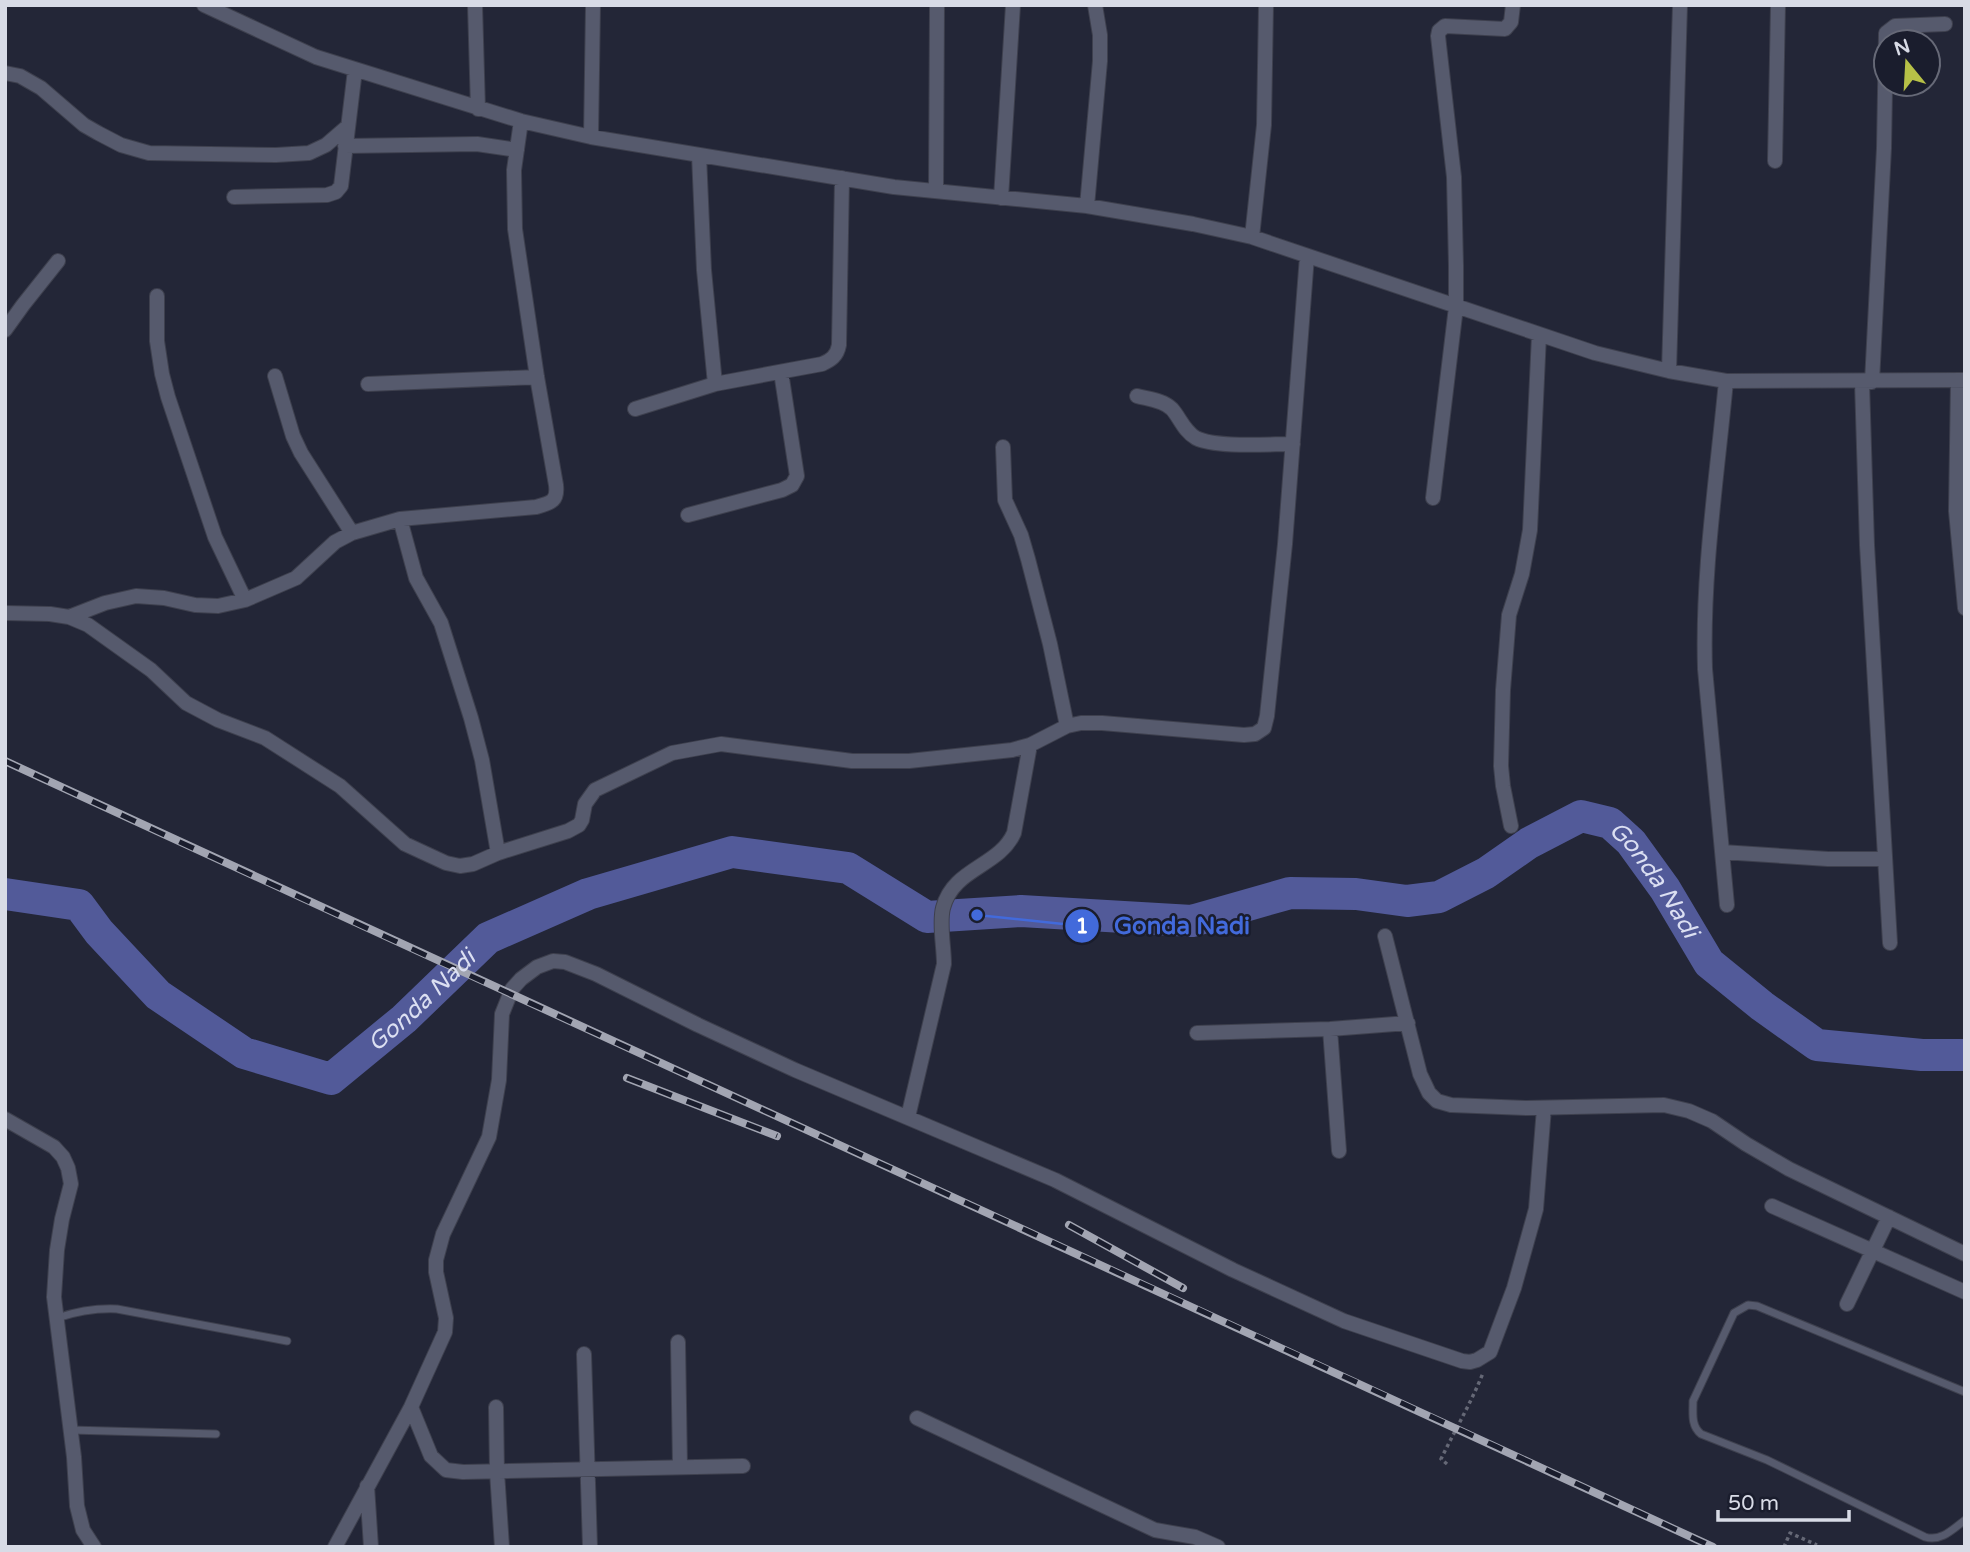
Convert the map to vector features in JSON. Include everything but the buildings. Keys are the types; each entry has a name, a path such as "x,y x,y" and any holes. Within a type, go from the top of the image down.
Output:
{"street":[{"path":"204,5 316,57 521,121 591,137 894,187 1087,206 1193,224 1252,237 1595,353 1669,371 1726,382 1961,380 1956,511 1965,608"},
{"path":"475,5 478,109"},
{"path":"591,137 593,5"},
{"path":"936,191 937,5"},
{"path":"1002,198 1013,5"},
{"path":"1087,206 1100,61 1100,34 1095,5"},
{"path":"1252,237 1264,125 1266,5"},
{"path":"1433,498 1456,307 1454,177 1441,73 1439,31 1445,26 1505,29 1511,22 1513,5"},
{"path":"1669,371 1679,5"},
{"path":"1775,161 1778,5"},
{"path":"1890,943 1867,545 1867,382 1884,148 1886,33 1895,26 1945,24"},
{"path":"234,197 327,195 336,192 341,186 355,70"},
{"path":"5,73 20,76 41,88 97,133 121,145 149,153 309,153 326,145 348,126"},
{"path":"69,617 105,603 136,596 218,606 246,600 296,578 335,542 352,533 400,519 536,507 554,500 557,493 515,229 514,170 521,121"},
{"path":"345,146 477,144 517,150"},
{"path":"699,155 704,270 715,384"},
{"path":"635,409 715,384 822,364 837,353 842,178"},
{"path":"5,613 50,614 69,617 88,625 151,670 186,703 218,720 265,738 340,786 405,844 446,863 460,866 473,864 498,853 568,831 579,825 585,804 595,790 672,753 701,747 721,744 852,761 909,761 1012,750 1030,746 1068,726 1081,723 1255,734 1264,728 1267,716 1283,571 1307,256"},
{"path":"5,330 58,261"},
{"path":"157,296 156,341 162,374 215,537 246,600"},
{"path":"1511,827 1501,766 1503,690 1509,615 1530,530 1539,335"},
{"path":"688,514 782,490 792,485 797,475 781,372"},
{"path":"275,376 297,445 352,533"},
{"path":"368,384 537,377"},
{"path":"1726,382 1706,590 1704,644 1727,905"},
{"path":"1136,396 1160,401 1170,407 1189,433 1205,441 1293,444"},
{"path":"1003,447 1005,500 1021,535 1028,559 1068,726"},
{"path":"400,519 416,578 441,623 471,718 482,760 498,853"},
{"path":"908,1117 944,964 942,911 954,884 1010,843 1030,746"},
{"path":"1723,852 1828,859 1885,859"},
{"path":"1385,936 1420,1074 1429,1093 1437,1101 1451,1105 1544,1108 1664,1105 1689,1111 1712,1121 1789,1170 1965,1254"},
{"path":"335,1547 411,1407 444,1332 446,1318 436,1260 443,1234 489,1137 499,1080 502,1014 512,989 521,979 537,967 553,961 565,962 596,974 795,1070 1055,1180 1233,1270 1345,1321 1462,1361 1470,1362 1485,1357 1490,1352 1514,1288 1536,1209 1544,1108"},
{"path":"1197,1032 1329,1030 1408,1023"},
{"path":"1329,1030 1339,1151"},
{"path":"5,1119 54,1147 68,1168 71,1184 57,1250 54,1297 71,1430 77,1506 83,1530 92,1546"},
{"path":"1772,1206 1965,1292"},
{"path":"1847,1304 1889,1217"},
{"path":"678,1342 680,1467"},
{"path":"584,1354 590,1547"},
{"path":"411,1407 431,1456 446,1470 497,1472 743,1466"},
{"path":"496,1407 502,1547"},
{"path":"917,1418 1155,1530 1195,1537 1218,1547"},
{"path":"367,1486 371,1547"},
{"path":"1155,1530 1156,1547"}],"lane":[{"path":"1965,1392 1757,1306 1748,1305 1734,1313 1693,1401 1693,1414 1696,1430 1701,1434 1767,1460 1925,1537 1939,1538 1965,1520"},
{"path":"57,1318 99,1308 117,1309 287,1341"},
{"path":"71,1430 216,1434"}],"path":[{"path":"1447,1464 1441,1459 1472,1402 1484,1373 1485,1357"},
{"path":"1784,1547 1790,1533 1819,1546"}],"waterway":[{"name":"Gonda Nadi","path":"5,894 79,905 99,932 158,995 244,1053 331,1079 404,1019 488,938 588,894 732,852 848,868 927,917 1021,911 1192,921 1290,893 1356,894 1407,901 1439,897 1486,873 1529,843 1581,816 1610,823 1631,842 1665,889 1709,963 1762,1006 1817,1045 1922,1055 1965,1055"}],"railway":[{"path":"5,761 1713,1547"},
{"path":"627,1078 777,1136"},
{"path":"1069,1225 1183,1288"}],"place":[{"name":"Gonda Nadi","path":"977,915"}]}
